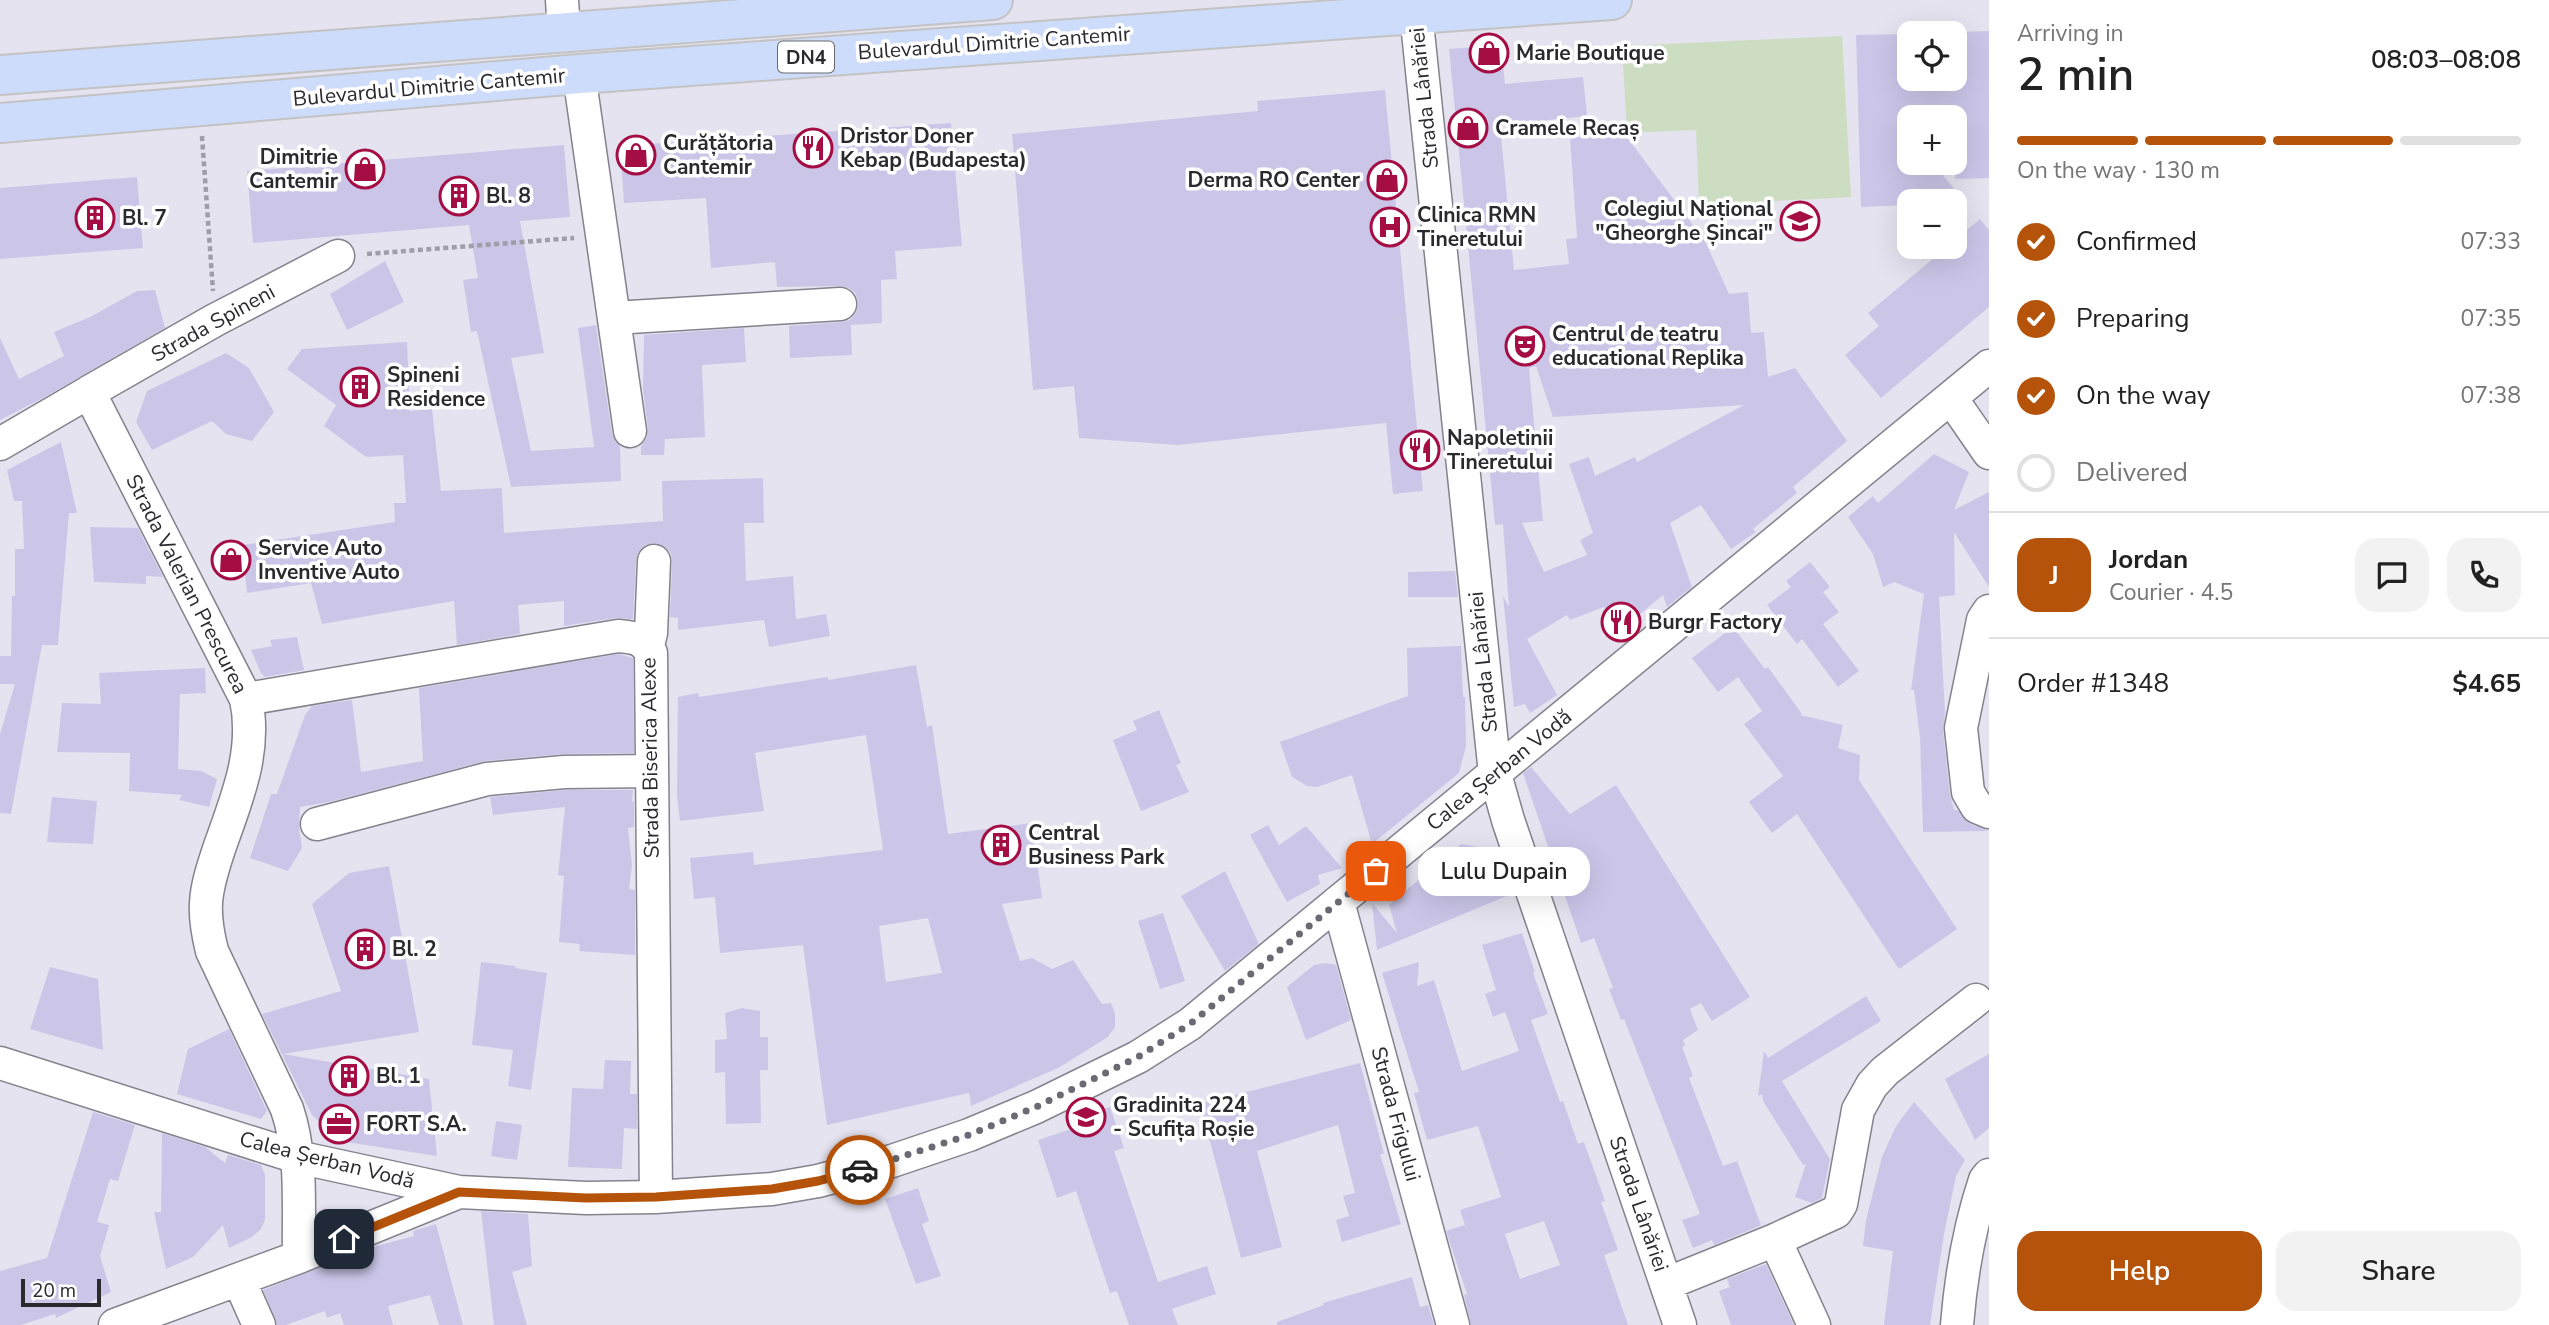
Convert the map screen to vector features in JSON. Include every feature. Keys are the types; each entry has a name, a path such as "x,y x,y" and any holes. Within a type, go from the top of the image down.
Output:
{"main road":[{"name":"Bulevardul Dimitrie Cantemir","path":"0,75 563,16 993,0"},
{"name":"Bulevardul Dimitrie Cantemir","path":"0,123 579,74 1612,0"}],"street":[{"name":"Strada Lânăriei","path":"1416,13 1494,774 1680,1325"},
{"path":"579,74 630,430"},
{"name":"Strada Spineni","path":"89,392 215,320 338,256"},
{"path":"614,318 840,304"},
{"name":"Calea Șerban Vodă","path":"0,1063 297,1157 459,1192 586,1198 656,1197 772,1189 818,1181 892,1161 956,1139 1036,1107 1167,1041 1989,366"},
{"path":"0,444 89,392"},
{"name":"Strada Valerian Prescurea","path":"89,392 246,699 251,721 249,748 240,787 212,871 206,902 206,929 212,951 293,1127 297,1157 299,1258"},
{"path":"1951,398 1989,453"},
{"path":"648,645 651,633 654,561"},
{"path":"1989,611 1983,620 1961,728 1968,792 1978,807 1989,812"},
{"name":"Strada Biserica Alexe","path":"246,699 618,636 640,639 648,645 651,653 656,1197"},
{"path":"317,824 487,779 564,772 652,771"},
{"name":"Strada Frigului","path":"1338,902 1453,1325"},
{"path":"1666,1284 1836,1212 1841,1203 1858,1110 1872,1085 1885,1071 1976,1000"},
{"path":"1957,1325 1959,1290 1970,1224 1989,1175"},
{"path":"115,1325 299,1258 459,1192"},
{"path":"1775,1240 1814,1325"},
{"path":"239,1280 259,1325"}],"path":[{"path":"201,125 215,320"},
{"path":"338,256 603,235"}],"green space":[{"path":"1842,36 1851,197 1699,205 1696,130 1627,133 1622,46"}],"building":[{"path":"1989,31 1989,178 1955,179 1955,175 1967,175 1967,105 1897,105 1897,175 1943,175 1954,189 1897,189 1897,206 1861,207 1856,35 1897,34 1897,91 1967,91 1967,32"},
{"path":"1501,45 1505,84 1583,77 1587,116 1500,125 1514,270 1569,264 1566,239 1577,238 1570,138 1623,132 1705,241 1729,294 1748,292 1751,333 1764,332 1768,377 1795,368 1847,441 1793,487 1797,493 1753,529 1756,532 1731,549 1701,505 1670,523 1692,587 1667,607 1663,595 1616,634 1604,607 1570,620 1567,615 1527,639 1557,695 1530,713 1525,704 1514,707 1503,596 1509,607 1503,524 1495,525 1449,49","holes":["1536,366 1553,417 1744,405 1637,462 1635,457 1595,476 1589,457 1569,464 1593,533 1580,540 1587,555 1544,572 1522,523 1543,521 1529,368"]},
{"path":"1385,90 1423,491 1393,494 1386,423 1178,445 1079,438 1074,386 1033,390 1012,134 1258,111 1257,101"},
{"path":"951,123 962,246 895,251 897,279 881,280 882,323 851,325 852,355 790,358 789,326 841,322 850,320 856,313 856,294 849,288 777,287 775,262 711,268 706,198 624,203 620,146"},
{"path":"564,145 570,217 520,221 544,353 511,358 531,451 594,447 578,328 596,325 612,434 620,446 621,481 511,487 477,331 471,332 463,280 478,278 469,225 253,243 247,171"},
{"name":"Bl. 7","path":"137,177 143,248 0,259 0,188"},
{"path":"1980,219 1989,230 1989,307 1881,398 1845,355 1879,326 1868,313 1933,259 1967,259 1967,230"},
{"path":"385,261 404,302 347,330 330,294"},
{"path":"155,290 165,328 0,420 0,338 19,379 64,356 54,332 90,317 137,291"},
{"path":"744,328 746,362 702,365 705,437 665,439 664,455 641,455 641,446 647,438 648,429 643,389 644,335"},
{"path":"407,342 410,411 432,409 441,491 502,488 504,533 663,521 662,481 763,478 764,523 744,523 746,581 793,576 796,619 826,614 830,636 769,647 764,620 678,630 678,618 670,617 671,553 664,546 655,543 645,545 638,552 633,619 615,618 564,626 564,601 518,605 520,634 457,645 454,601 322,624 311,583 247,593 242,545 395,522 394,503 406,503 403,455 366,457 324,426 336,405 287,369 302,349"},
{"path":"226,353 249,368 274,412 252,441 226,434 212,421 152,450 136,422 147,391"},
{"path":"61,442 77,513 69,513 58,645 42,645 11,814 0,813 0,734 15,684 0,684 0,656 11,656 15,549 24,549 22,501 14,501 7,470"},
{"path":"1934,454 1969,472 1954,510 1989,492 1989,587 1954,532 1955,595 1939,597 1945,713 1943,730 1950,795 1954,810 1958,810 1970,824 1989,831 1923,832 1920,738 1914,690 1911,690 1924,594 1894,582 1883,587 1873,554 1848,517 1873,496 1878,503"},
{"path":"90,527 138,528 163,577 146,576 146,584 94,582"},
{"path":"1810,562 1830,587 1823,592 1839,612 1823,624 1859,671 1838,687 1802,639 1797,644 1767,605 1791,587 1786,581"},
{"path":"1455,571 1458,597 1408,597 1408,572"},
{"path":"1733,627 1765,669 1768,667 1802,714 1800,715 1843,725 1838,748 1860,755 1859,780 1957,929 1899,969 1797,814 1772,833 1749,802 1783,776 1744,724 1762,711 1738,677 1718,692 1692,658"},
{"path":"297,637 304,670 265,677 251,650 272,646 270,640"},
{"path":"1461,646 1466,746 1459,773 1372,844 1352,775 1317,787 1307,786 1292,777 1280,742 1408,696 1407,648"},
{"path":"619,654 633,658 634,753 562,754 485,761 329,802 300,807 302,848 288,871 250,858 271,794 277,794 305,715 312,706 352,700 361,772 423,761 419,688"},
{"path":"916,665 927,727 932,725 948,834 1032,823 1042,898 1002,904 1020,961 1032,958 1052,969 1073,960 1102,1004 1111,1003 1115,1013 1115,1027 1108,1037 1058,1068 971,1106 969,1093 827,1125 803,945 720,953 715,897 694,899 690,858 753,852 754,865 883,850 866,735 755,753 764,811 680,821 677,796 678,697 698,693 699,697 828,677 828,680","holes":["928,918 942,973 886,982 879,926"]},
{"path":"205,668 206,693 180,694 178,769 201,771 217,779 209,807 179,800 182,795 129,791 130,753 57,752 62,703 101,704 99,673"},
{"path":"1159,710 1181,763 1176,765 1189,792 1141,811 1113,740 1137,730 1133,721"},
{"path":"1531,767 1570,814 1616,785 1750,997 1712,1021 1701,1003 1690,1009 1698,1030 1683,1040 1685,1046 1682,1047 1693,1076 1689,1078 1723,1166 1737,1161 1761,1225 1757,1227 1714,1245 1712,1240 1693,1248 1682,1220 1700,1214 1624,1019 1621,1020 1609,989 1613,988 1594,938 1581,943 1523,773"},
{"path":"565,790 633,790 634,827 628,828 632,865 629,889 635,890 635,955 579,951 580,944 559,942 564,876 558,875 565,807 493,815 490,797"},
{"path":"52,797 97,801 93,844 47,842"},
{"path":"1268,825 1279,845 1306,826 1342,868 1318,875 1320,884 1287,902 1250,835"},
{"path":"1461,844 1490,849 1500,864 1509,895 1377,950 1372,903 1397,933 1389,905"},
{"path":"389,866 419,1032 283,1054 429,1079 437,1156 340,1141 312,1115 262,1014 341,991 312,904 349,873"},
{"path":"1225,871 1259,944 1225,971 1181,896"},
{"path":"1163,913 1185,981 1160,989 1138,921"},
{"path":"1522,933 1548,1014 1531,1020 1560,1102 1563,1101 1578,1144 1584,1142 1605,1201 1601,1202 1618,1250 1604,1255 1628,1325 1471,1325 1464,1295 1467,1294 1446,1231 1465,1225 1460,1210 1501,1197 1478,1126 1427,1140 1414,1093 1419,1092 1382,973 1419,962 1417,986 1434,980 1462,1071 1519,1051 1505,1012 1493,1017 1485,994 1496,990 1482,945","holes":["1544,1221 1560,1265 1520,1279 1505,1234"]},
{"path":"481,962 547,973 531,1090 508,1086 513,1050 472,1045"},
{"path":"1314,965 1336,965 1351,1020 1306,1040 1287,987"},
{"path":"50,967 98,979 103,1050 30,1029"},
{"path":"1866,996 1881,1021 1782,1081 1830,1159 1822,1198 1812,1203 1795,1197 1806,1164 1803,1165 1763,1101 1762,1094 1758,1096 1764,1051 1768,1058"},
{"path":"742,1008 760,1011 760,1037 768,1037 768,1070 760,1070 761,1123 726,1124 725,1072 715,1073 715,1040 727,1039 725,1013"},
{"path":"229,1029 267,1111 261,1119 177,1094 188,1049"},
{"path":"1989,1054 1989,1128 1975,1140 1945,1079"},
{"path":"605,1060 631,1061 630,1094 637,1094 637,1129 624,1128 622,1169 568,1167 572,1088 603,1089"},
{"path":"1360,1063 1384,1154 1380,1154 1401,1224 1342,1242 1336,1220 1349,1216 1343,1196 1355,1193 1338,1125 1257,1151 1282,1247 1241,1258 1200,1104"},
{"path":"1914,1102 1965,1160 1956,1176 1930,1325 1884,1325 1893,1251 1863,1246 1866,1220 1882,1157 1896,1126"},
{"path":"1110,1107 1124,1148 1114,1151 1158,1282 1207,1266 1216,1294 1172,1309 1178,1325 1129,1325 1117,1291 1110,1293 1076,1191 1057,1198 1038,1140 1080,1126 1078,1118"},
{"path":"93,1112 135,1125 118,1181 110,1179 97,1222 109,1225 100,1256 111,1292 56,1318 55,1314 21,1325 0,1325 0,1271 47,1258"},
{"path":"496,1121 522,1125 517,1160 491,1156"},
{"path":"162,1133 205,1147 225,1163 228,1155 261,1165 265,1175 265,1220 261,1229 252,1237 229,1248 223,1225 193,1257 166,1269 154,1212 161,1212"},
{"path":"918,1188 929,1221 922,1224 941,1276 916,1284 885,1199"},
{"path":"481,1211 528,1214 532,1266 512,1272 527,1325 494,1325"},
{"path":"436,1224 463,1325 439,1325 430,1295 388,1306 393,1325 344,1325 340,1313 327,1318 325,1311 286,1325 277,1325 263,1290 373,1247 414,1236 413,1231"},
{"path":"1766,1264 1794,1325 1731,1325 1719,1291 1730,1287 1727,1279"},
{"path":"1412,1277 1420,1307 1428,1305 1434,1325 1277,1325 1277,1322 1324,1305 1323,1303"}],"way so far":[{"path":"860,1170 969,1135 1036,1107 1167,1041 1376,871"}],"place":[{"name":"Marie Boutique","path":"1489,53"},
{"name":"Cramele Recaș","path":"1468,128"},
{"name":"Dristor Doner Kebap (Budapesta)","path":"813,148"},
{"name":"Curățătoria Cantemir","path":"636,155"},
{"name":"Dimitrie Cantemir","path":"365,169"},
{"name":"Derma RO Center","path":"1387,180"},
{"name":"Bl. 8","path":"459,196"},
{"name":"Bl. 7","path":"95,218"},
{"name":"Colegiul Național \"Gheorghe Șincai\"","path":"1800,221"},
{"name":"Clinica RMN Tineretului","path":"1390,227"},
{"name":"Centrul de teatru educational Replika","path":"1525,346"},
{"name":"Spineni Residence","path":"360,387"},
{"name":"Napoletinii Tineretului","path":"1420,450"},
{"name":"Service Auto Inventive Auto","path":"231,560"},
{"name":"Burgr Factory","path":"1621,622"},
{"name":"Central Business Park","path":"1001,845"},
{"name":"Lulu Dupain","path":"1376,871"},
{"name":"Bl. 2","path":"365,949"},
{"name":"Bl. 1","path":"349,1076"},
{"name":"Gradinita 224 - Scufița Roșie","path":"1086,1117"},
{"name":"FORT S.A.","path":"339,1124"}],"route":[{"path":"344,1239 459,1192 529,1197 656,1197 772,1189 860,1170"}]}
